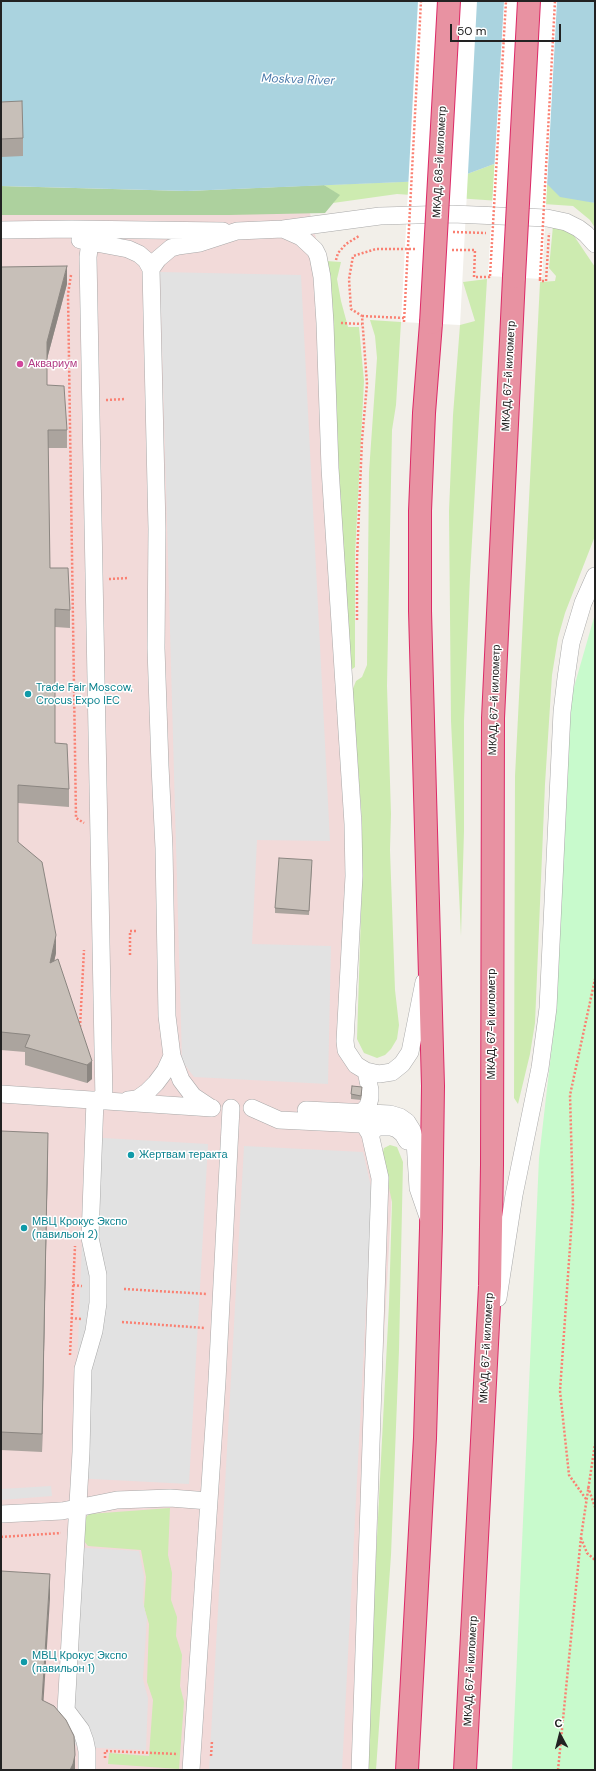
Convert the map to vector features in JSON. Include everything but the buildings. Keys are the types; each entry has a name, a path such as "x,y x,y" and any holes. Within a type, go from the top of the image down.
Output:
{"highway":[{"name":"МКАД, 68-й километр","path":"429,958 420,611 420,511 424,413 431,323 449,1"},
{"name":"МКАД, 67-й километр","path":"465,1770 490,1286 492,1173 493,718 529,1"},
{"path":"407,1770 425,1438 431,1228 433,1086 429,958"}],"street":[{"path":"1,230 237,231 283,229 380,216 452,214 539,218 566,222 586,234 595,244"},
{"path":"283,229 301,237 315,250 318,256 322,277 330,468 353,824 354,876 345,1040 346,1050 356,1065 366,1071 379,1074 392,1072 407,1058 429,958"},
{"path":"21,230 38,236 90,242 128,249 139,254 146,260 151,269 156,501 156,648 164,848 167,1009 172,1056 181,1080 193,1096 211,1108"},
{"path":"151,269 158,259 172,248 200,243 237,231"},
{"path":"87,1770 87,1751 81,1730 66,1710 81,1452 82,1369 94,1331 98,1303 98,1275 90,1238 90,1199 106,1101 88,257 90,242"},
{"path":"484,1417 502,1267 514,1195 540,1068 548,1008 562,712 566,678 571,643 583,603 595,576"},
{"path":"106,1101 137,1099 156,1083 172,1056"},
{"path":"362,1112 368,1106 370,1098 366,1071"},
{"path":"1,1094 211,1108 362,1112 390,1114 400,1117 407,1122 412,1130 416,1157 418,1188 431,1228"},
{"path":"191,1770 209,1500 231,1108"},
{"path":"252,1108 280,1120 361,1124 368,1129 370,1134 380,1178 360,1770"},
{"path":"370,1134 377,1127 382,1126 397,1129 404,1134 416,1157"},
{"path":"1,1514 62,1511 117,1500 170,1498 209,1500"}],"path":[{"path":"404,322 402,318 421,1"},
{"path":"444,249 475,250 474,277 490,276 506,1"},
{"path":"541,234 549,234 546,281 540,281 540,278 555,1"},
{"path":"407,231 415,231"},
{"path":"447,232 494,233"},
{"path":"335,261 338,254 346,244 358,236 364,235"},
{"path":"402,318 362,316 351,309 349,279 353,256 376,249 421,249"},
{"path":"72,270 68,294 76,818 87,826"},
{"path":"357,626 357,559 362,440 367,384 362,316"},
{"path":"335,323 362,324"},
{"path":"130,955 130,931 137,931"},
{"path":"80,1032 84,950"},
{"path":"586,1499 569,1475 560,1391 573,1203 570,1095 595,979"},
{"path":"70,1358 75,1238"},
{"path":"124,1289 211,1295"},
{"path":"122,1322 208,1328"},
{"path":"558,1770 581,1537 595,1444"},
{"path":"588,1486 595,1507"},
{"path":"1,1538 62,1533"},
{"path":"581,1537 587,1553 595,1560"},
{"path":"211,1756 212,1741"},
{"path":"105,1758 105,1751 182,1754"}],"shaded area":[{"path":"1,199 308,205 341,343 354,1046 392,1192 360,1770 1,1770"},
{"path":"160,272 301,275 330,841 257,840 252,944 331,946 328,1084 194,1077 182,1061"},
{"path":"86,1137 208,1144 189,1484 73,1478"},
{"path":"244,1146 363,1152 372,1191 342,1770 209,1770"},
{"path":"51,1486 52,1496 1,1500 1,1489"},
{"path":"70,1547 139,1551 144,1576 143,1602 147,1619 143,1679 148,1698 146,1750 77,1747 72,1738"}],"green space":[{"path":"524,161 587,201 595,203 595,228 590,220 573,206 397,194 333,203 339,195 324,185 451,180 494,164"},
{"path":"324,185 340,195 325,213 229,215 1,215 1,186 187,191"},
{"path":"553,226 572,233 595,267 595,536 565,613 558,638 552,675 545,784 535,1023 530,1054 518,1104 514,1098 515,776 540,282 555,281 556,276 549,268"},
{"path":"326,261 341,262 337,279 341,301 348,327 359,327 364,381 355,555 355,667 351,670"},
{"path":"487,279 470,576 464,721 464,831 461,936 451,721 449,511 453,415 460,325 475,321 463,282"},
{"path":"370,320 401,322 396,405 392,430 387,686 391,814 390,850 395,990 399,1025 397,1039 391,1049 385,1055 377,1058 364,1053 357,1039 362,881 362,821 352,691 356,681 362,677 367,665 369,472 377,358 375,336"},
{"path":"595,614 595,1770 512,1770 539,1158 556,1011 566,752 572,694"},
{"path":"390,1145 397,1147 403,1162 399,1350 391,1555 376,1770 365,1770 389,1304 392,1202 382,1155 384,1148"},
{"path":"170,1508 168,1555 172,1573 171,1600 177,1617 176,1636 182,1655 180,1686 184,1702 179,1769 108,1764 109,1753 149,1756 153,1700 147,1682 149,1624 144,1607 146,1577 141,1550 88,1546 80,1536 80,1523 89,1514"}],"water":[{"name":"Moskva River","path":"1,1 595,1 595,203 560,197 524,161 494,164 451,180 187,191 1,186"}],"pier":[{"path":"418,1 477,1 460,325 401,322"},
{"path":"504,1 557,1 542,279 488,276"}],"place":[{"name":"Аквариум","path":"20,364"},
{"name":"Trade Fair Moscow, Crocus Expo IEC","path":"28,694"},
{"name":"Жертвам теракта","path":"131,1155"},
{"name":"МВЦ Крокус Экспо (павильон 2)","path":"24,1228"},
{"name":"МВЦ Крокус Экспо (павильон 1)","path":"24,1662"}]}
